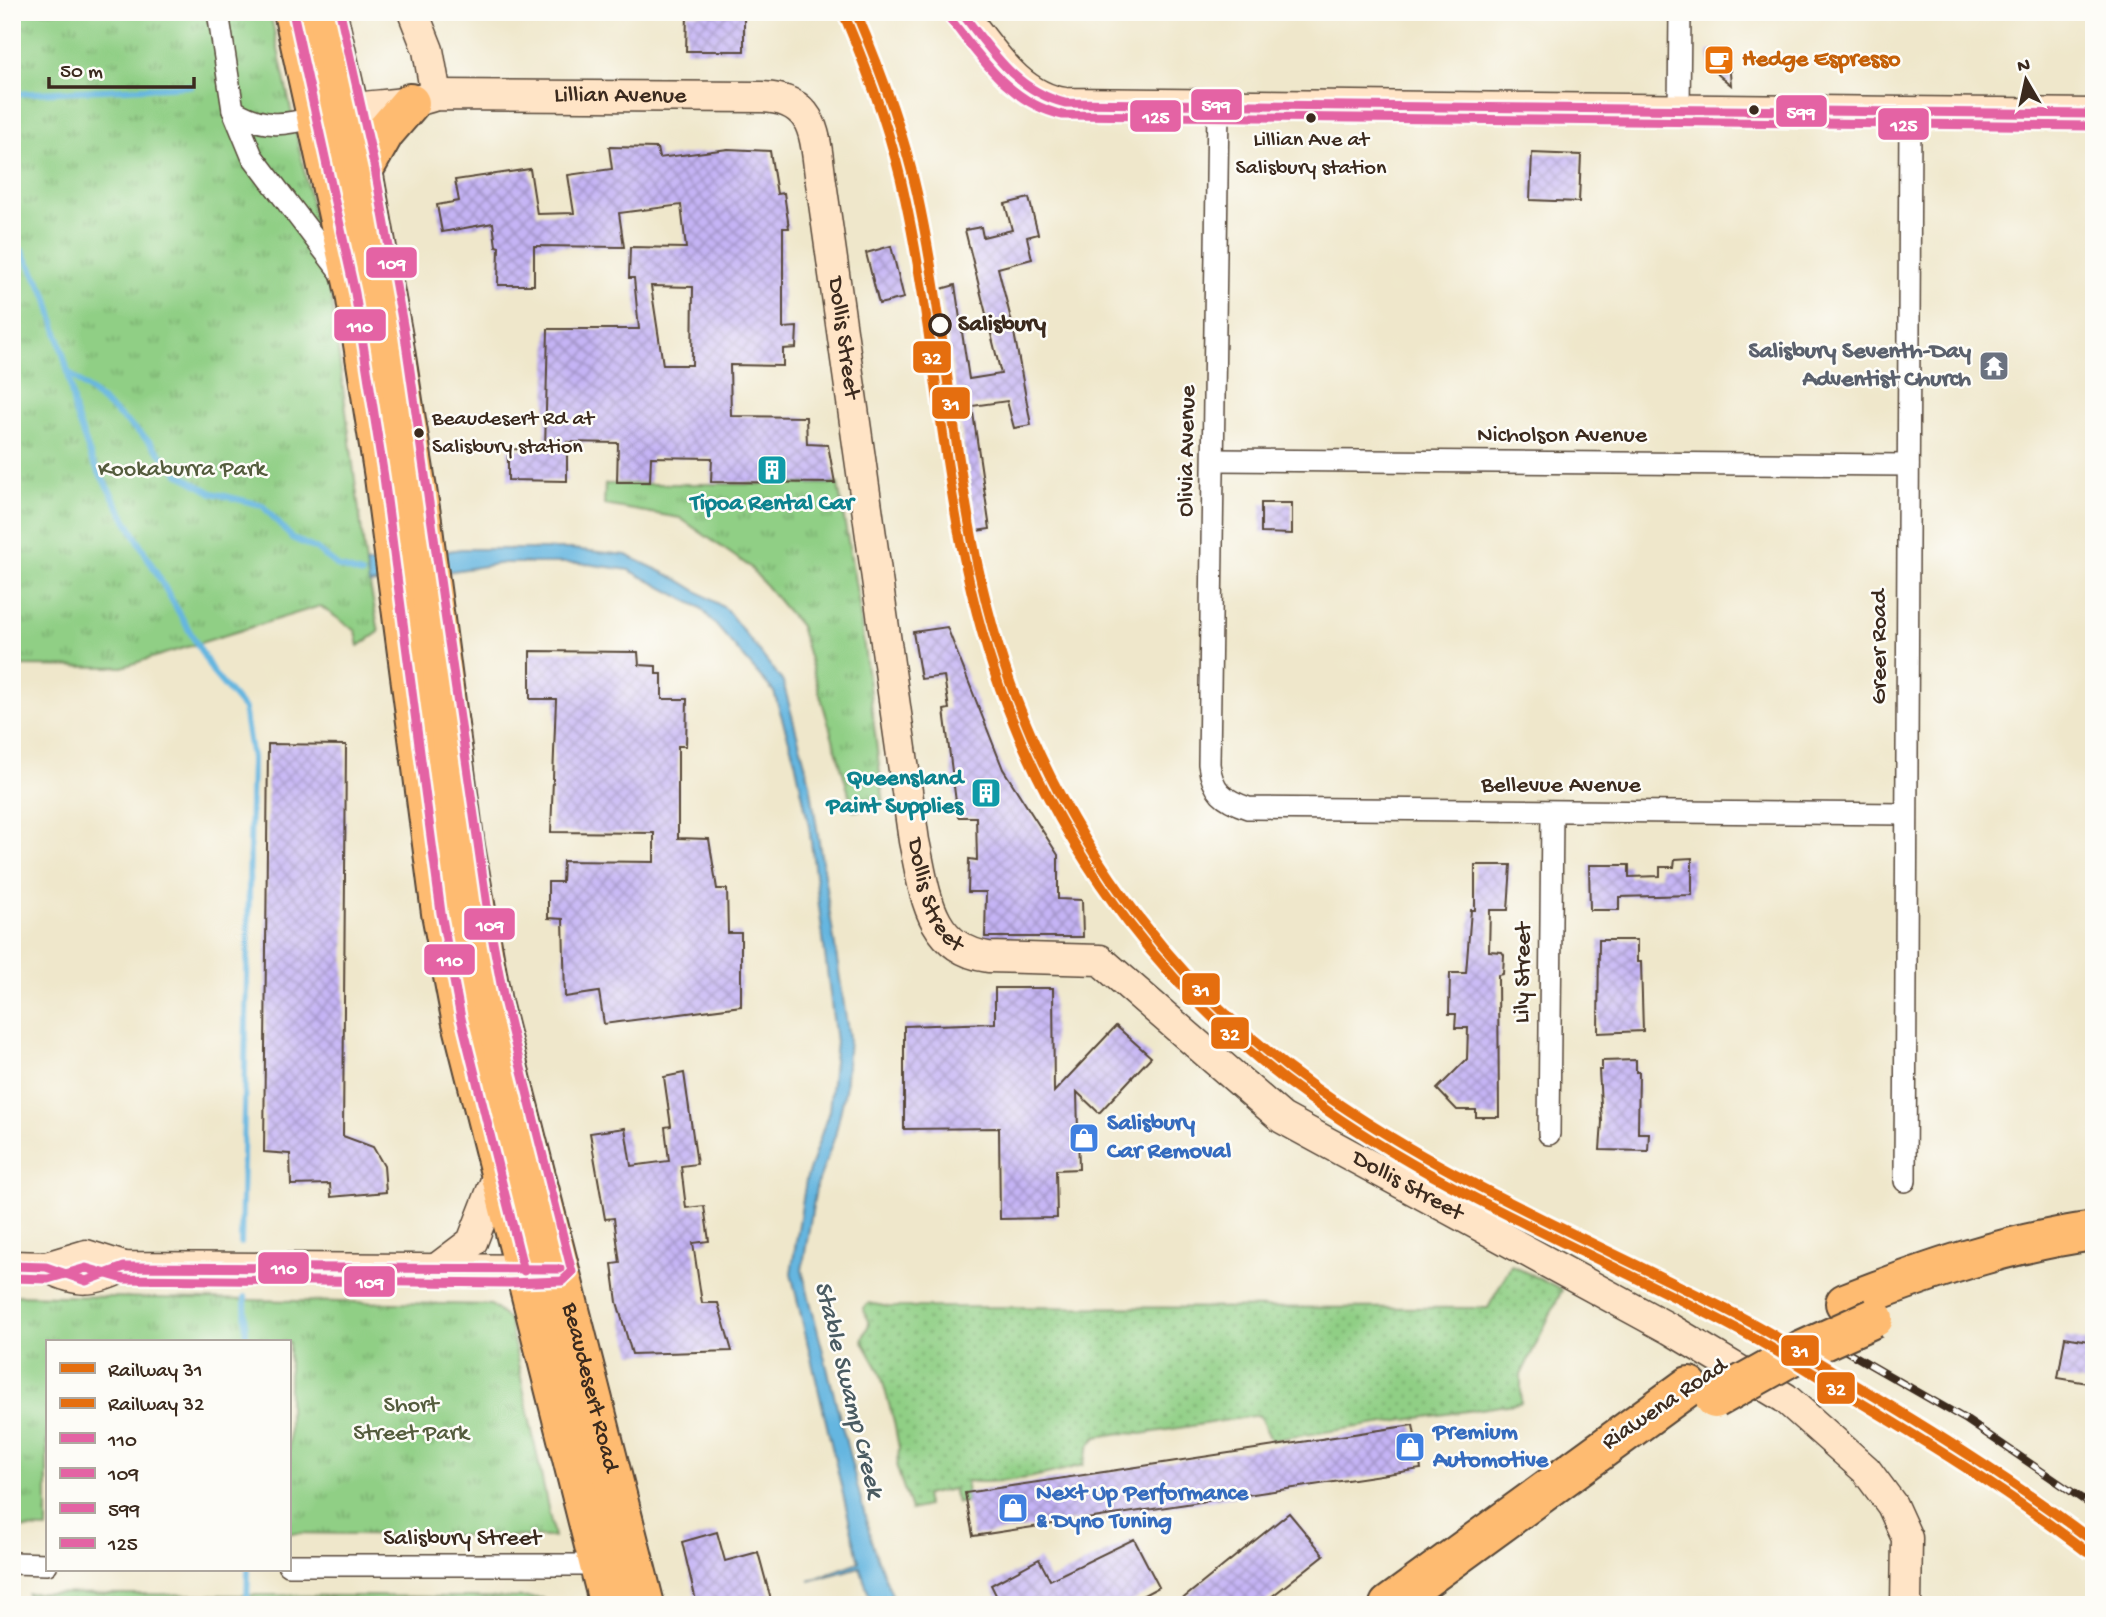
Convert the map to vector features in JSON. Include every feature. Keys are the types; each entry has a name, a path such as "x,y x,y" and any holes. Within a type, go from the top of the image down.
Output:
{"highway":[{"name":"Beaudesert Road","path":"293,12 330,103 363,172 394,339 405,523 417,615 441,914 461,1018 500,1170 542,1270"},
{"name":"Beaudesert Road","path":"327,12 330,103 355,293 405,523"},
{"path":"363,172 385,132 423,99"},
{"name":"Beaudesert Road","path":"417,615 465,846 542,1270 617,1564 645,1605"},
{"name":"Riawena Road","path":"1389,1605 1702,1393 1801,1351 1859,1310 1933,1269 1983,1254 2094,1231"},
{"name":"Riawena Road","path":"1859,1310 2094,1255"},
{"name":"Riawena Road","path":"1432,1605 1702,1393"},
{"name":"Beaudesert Road","path":"609,1605 617,1564"}],"street":[{"name":"Beaudesert Road","path":"218,12 233,110 252,156 326,250 355,293"},
{"path":"413,12 428,50 423,99"},
{"path":"961,12 1026,89 1045,99 1065,103 2094,114"},
{"path":"1679,110 1680,12"},
{"name":"Lillian Avenue","path":"330,103 423,99 773,97 784,98 802,108"},
{"path":"233,110 261,125 286,125 330,103"},
{"name":"Olivia Avenue","path":"1218,106 1209,764 1211,781 1219,794"},
{"name":"Dollis Street","path":"802,108 812,132 822,190 914,841 925,893 937,925 946,938 971,954 988,957 1100,960 1282,1118 1670,1329 1785,1398 1866,1469 1892,1505 1907,1538 1906,1605"},
{"name":"Greer Road","path":"1905,1181 1910,112"},
{"name":"Nicholson Avenue","path":"1215,460 1908,465"},
{"name":"Bellevue Avenue","path":"1219,794 1230,803 1248,808 1906,814"},
{"name":"Lily Street","path":"1549,1134 1552,812"},
{"path":"435,1270 472,1242 500,1170"},
{"path":"12,1266 46,1267 86,1281 124,1267 542,1270"},
{"path":"12,1563 46,1564"},
{"name":"Salisbury Street","path":"290,1565 617,1564"}],"green space":[{"name":"Kookaburra Park","path":"12,12 270,12 331,296 366,564 379,632 359,646 356,631 320,606 122,667 12,666"},
{"path":"605,484 838,484 858,599 884,805 854,811 800,626 750,567 680,518 604,505"},
{"path":"1511,1265 1562,1290 1521,1375 1521,1403 1271,1440 1259,1415 1142,1434 1121,1433 1096,1437 1089,1446 1083,1465 1011,1480 966,1481 967,1502 957,1503 953,1489 925,1495 927,1506 911,1510 897,1468 899,1448 880,1372 862,1340 869,1324 863,1308 869,1303 889,1307 1488,1308"},
{"name":"Short Street Park","path":"12,1295 491,1305 509,1320 554,1537 290,1533 290,1340 46,1340 46,1529 12,1528"},
{"path":"27,1593 542,1598 552,1605 27,1605"}],"water":[{"path":"461,549 571,549 626,555 677,579 726,609 783,682 810,783 849,1038 845,1091 835,1136 816,1188 802,1270 873,1547 896,1605 872,1605 860,1567 809,1581 859,1562 791,1273 806,1180 829,1111 836,1042 809,826 795,760 774,692 701,608 629,570 580,563 504,563 369,584 366,564"}],"building":[{"path":"744,13 744,51 686,51 687,14"},
{"name":"Hedge Espresso","path":"1728,50 1731,85 1710,68 1708,51"},
{"path":"609,147 657,148 659,158 728,149 770,151 777,194 784,193 789,228 783,228 783,328 797,327 796,348 783,349 783,366 730,365 731,416 806,417 807,444 828,445 835,483 711,482 712,458 651,457 650,482 617,482 618,443 567,442 567,481 508,480 508,449 545,450 548,329 639,329 634,278 629,278 630,247 686,248 681,205 619,213 624,247 534,246 534,285 498,285 499,247 496,246 493,223 442,232 437,205 459,201 455,180 530,169 537,214 574,213 568,175 612,169","holes":["651,286 693,287 692,365 663,365"]},
{"path":"1532,153 1581,155 1579,202 1530,200"},
{"path":"1029,198 1038,234 1027,237 1032,259 998,268 1013,327 1031,425 1014,428 1007,401 972,406 990,529 976,531 941,289 955,285 969,379 1001,374 965,230 981,227 983,237 1012,230 1005,204"},
{"path":"891,246 904,298 879,304 866,253"},
{"path":"1261,503 1292,503 1292,534 1261,533"},
{"path":"947,627 1003,769 1058,855 1058,899 1082,900 1083,937 985,937 986,892 968,892 969,859 977,860 976,817 958,817 944,710 949,709 944,676 921,679 913,632"},
{"path":"530,651 638,652 639,665 656,666 656,674 662,674 662,699 687,699 686,746 678,746 678,838 709,839 717,889 727,889 728,933 741,933 741,1006 604,1024 599,992 565,997 563,919 548,918 548,882 562,882 563,861 654,862 654,833 551,832 556,699 530,699"},
{"path":"268,744 346,745 343,1136 373,1147 384,1166 386,1192 331,1197 330,1184 291,1185 290,1154 264,1152"},
{"path":"1692,858 1692,895 1619,897 1619,910 1590,910 1589,865 1629,865 1629,877 1660,876 1660,867 1674,867 1675,859"},
{"path":"1475,865 1511,865 1508,910 1490,910 1489,951 1502,952 1504,955 1503,974 1498,975 1499,1117 1476,1117 1476,1110 1457,1110 1437,1089 1467,1059 1468,1028 1455,1028 1456,1014 1449,1014 1450,973 1466,973 1471,910 1475,910"},
{"path":"1599,940 1637,940 1637,962 1641,962 1643,1031 1598,1033"},
{"path":"995,988 1053,988 1054,1092 1116,1026 1151,1057 1099,1113 1077,1092 1079,1169 1056,1170 1057,1218 1000,1219 999,1128 904,1129 904,1026 995,1023"},
{"path":"1636,1060 1636,1072 1639,1072 1638,1133 1649,1133 1648,1151 1600,1150 1602,1122 1599,1070 1602,1070 1602,1061"},
{"path":"684,1073 697,1164 681,1166 686,1208 704,1206 709,1241 693,1243 702,1303 718,1303 732,1351 632,1354 617,1302 612,1264 620,1263 614,1218 605,1219 590,1133 625,1128 631,1166 669,1161 665,1127 671,1126 664,1077"},
{"path":"2065,1337 2094,1342 2094,1384 2058,1378"},
{"path":"1413,1425 1421,1469 973,1536 965,1493"},
{"path":"1289,1513 1324,1555 1261,1605 1175,1605"},
{"path":"717,1532 725,1561 758,1552 771,1600 751,1605 697,1605 682,1542"},
{"path":"1134,1539 1159,1587 1125,1605 1001,1605 991,1585 1039,1559 1050,1580"}],"waterway":[{"path":"12,94 191,86"},
{"name":"Stable Swamp Creek","path":"12,242 22,251 47,296 68,372 149,441 179,474 212,493 262,505 292,538 316,549 339,567 362,574"},
{"path":"68,372 75,413 92,460 214,674 244,709 252,758 241,1243"},
{"path":"245,1297 246,1340"},
{"path":"247,1605 248,1572"}],"railway":[{"path":"1813,1332 1965,1419 2094,1507"}],"rail line":[{"name":"31","path":"856,12 891,101 917,193 967,513 996,639 1017,701 1070,813 1102,866 1138,917 1178,965 1221,1010 1317,1089 1367,1122 1470,1182 1684,1288 1778,1338 1972,1457 2094,1542"},
{"name":"32","path":"845,17 880,106 905,198 928,326 956,519 986,645 1007,707 1032,765 1093,873 1129,924 1169,972 1212,1017 1259,1059 1358,1131 1464,1193 1776,1350 1964,1467 2087,1552"}],"transit line":[{"name":"110","path":"293,12 355,293 384,477 441,913 461,1018 524,1271"},
{"name":"109","path":"12,1278 48,1279 86,1268 124,1279 509,1283 562,1281 572,1272 504,1000 489,920 405,336 375,169 340,12"},
{"name":"599","path":"961,12 1018,79 1032,89 1065,103 2094,114"},
{"name":"125","path":"951,20 999,78 1013,90 1028,101 1063,115 2094,126"},
{"name":"110","path":"12,1266 46,1267 86,1281 124,1267 560,1269"}],"place":[{"name":"Hedge Espresso","path":"1719,60"},
{"name":"Lillian Ave at Salisbury station","path":"1311,118"},
{"name":"Salisbury","path":"940,325"},
{"name":"Salisbury Seventh-Day Adventist Church","path":"1994,366"},
{"name":"Beaudesert Rd at Salisbury station","path":"419,433"},
{"name":"Tipoa Rental Car","path":"772,470"},
{"name":"Queensland Paint Supplies","path":"986,793"},
{"name":"Salisbury Car Removal","path":"1084,1138"},
{"name":"Premium Automotive","path":"1410,1447"},
{"name":"Next Up Performance & Dyno Tuning","path":"1013,1508"}]}
